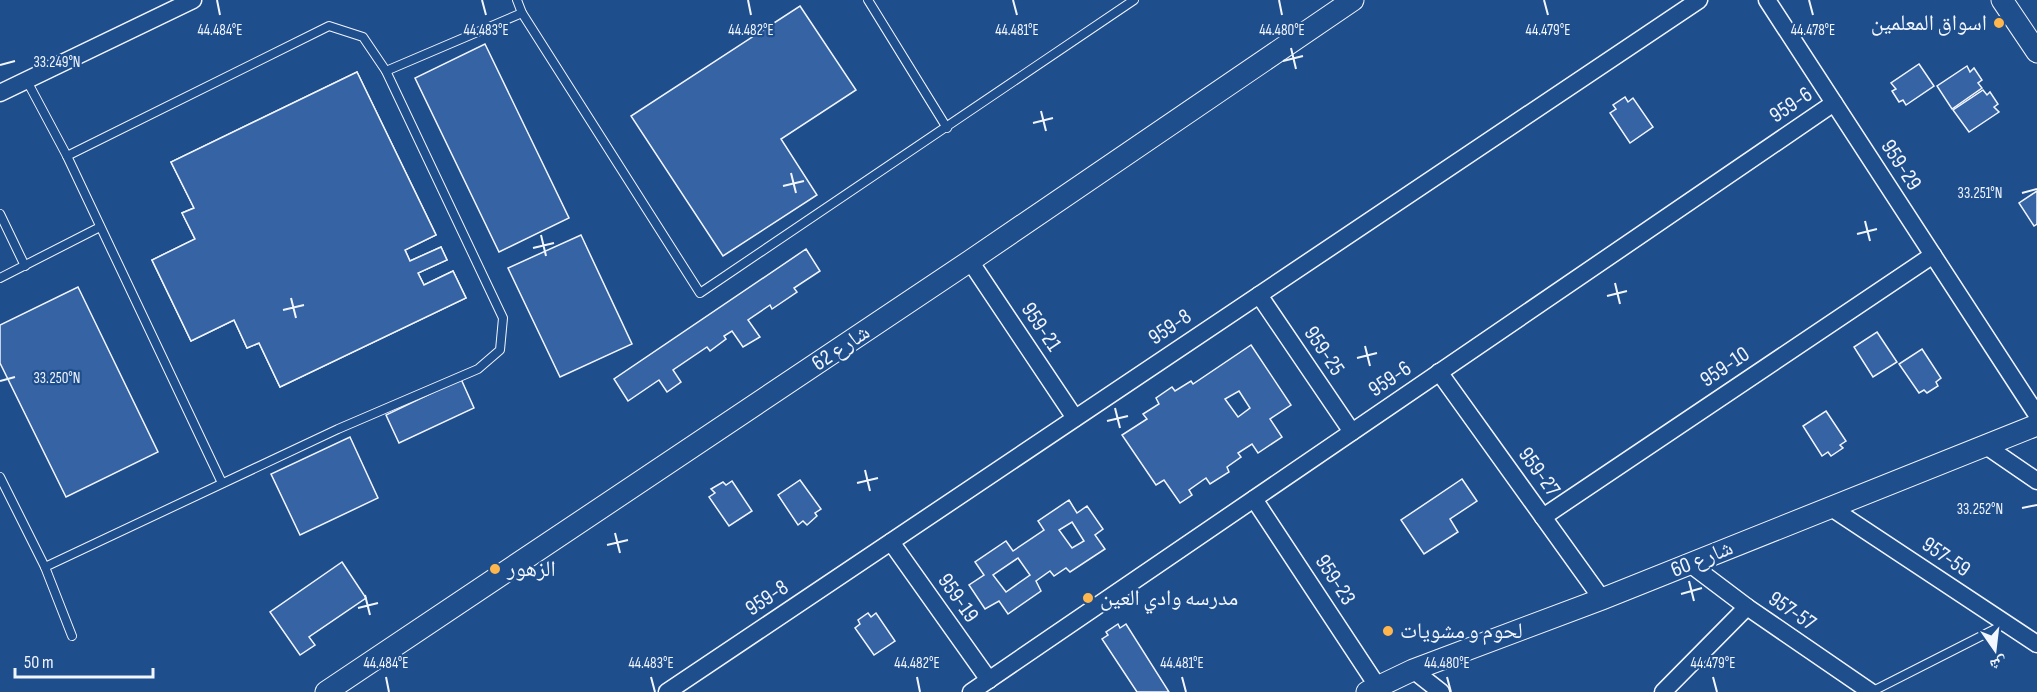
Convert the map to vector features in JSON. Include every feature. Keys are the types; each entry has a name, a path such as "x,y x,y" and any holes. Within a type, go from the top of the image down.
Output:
{"street":[{"path":"0,93 193,0"},
{"name":"شارع 62","path":"326,692 970,261 1353,0"},
{"name":"959-8","path":"667,692 1699,0"},
{"name":"959-29","path":"1767,0 2037,416"},
{"path":"2002,0 2037,52"},
{"name":"959-6","path":"971,692 1834,103"},
{"name":"959-10","path":"1543,517 1933,255"},
{"name":"959-21","path":"970,261 1075,418"},
{"name":"959-25","path":"1259,295 1352,432"},
{"name":"959-27","path":"1439,372 1602,598"},
{"name":"شارع 60","path":"1372,689 1413,670 1690,564 2037,425"},
{"path":"1986,446 2037,481"},
{"name":"959-23","path":"1254,499 1372,689"},
{"name":"957-59","path":"1830,507 2037,644"},
{"name":"959-19","path":"891,542 989,680"},
{"name":"957-57","path":"1690,564 1747,607 1871,692"},
{"path":"1663,692 1747,607"},
{"path":"1413,670 1441,692"}],"lane":[{"path":"517,0 522,13 700,293 1134,0"},
{"path":"868,0 947,128"},
{"path":"386,71 522,13"},
{"path":"45,567 338,429 478,369 500,351 503,318 386,71 363,37 329,26 67,156"},
{"path":"27,81 67,156 222,483"},
{"path":"0,214 25,266"},
{"path":"0,278 100,227"},
{"path":"0,477 45,567 72,636"},
{"path":"1871,692 2005,624"}],"building":[{"path":"800,6 856,90 781,139 817,195 723,256 631,116"},
{"path":"485,44 569,218 499,252 415,78"},
{"path":"1919,64 1934,86 1906,105 1903,100 1899,102 1892,91 1896,89 1891,83"},
{"path":"1967,66 1970,72 1974,68 1982,80 1978,83 1982,88 1952,109 1937,86"},
{"path":"357,72 436,235 405,250 410,261 441,247 447,260 418,273 424,285 453,271 466,298 280,387 259,343 247,348 234,320 191,341 152,260 195,239 182,213 194,208 171,162","holes":["232,209 237,220 216,230 211,220","201,257 225,306 214,311 190,262","272,299 277,309 255,320 250,310"]},
{"path":"357,72 436,235 405,250 410,261 441,247 447,260 418,273 424,285 453,271 466,298 280,387 259,343 247,348 234,320 191,341 152,260 195,239 182,213 194,208 171,162"},
{"path":"1983,90 1987,95 1990,92 1998,104 1994,107 1999,112 1969,132 1953,110"},
{"path":"1625,97 1628,102 1633,98 1653,127 1630,143 1610,113 1616,109 1613,105"},
{"path":"2037,191 2037,224 2034,226 2019,203"},
{"path":"581,235 632,344 560,377 508,268"},
{"path":"806,249 820,271 794,288 797,292 772,309 770,305 748,320 760,337 743,347 732,331 724,336 726,339 710,351 707,347 673,370 681,382 667,392 659,380 628,401 614,379"},
{"path":"78,287 158,452 66,497 0,363 0,325"},
{"path":"1877,332 1897,362 1873,377 1854,347"},
{"path":"1251,345 1291,405 1270,419 1282,437 1258,453 1252,444 1238,453 1241,457 1227,467 1229,472 1210,484 1206,478 1189,490 1192,495 1180,503 1164,480 1156,485 1122,435 1147,419 1143,414 1159,404 1156,398 1172,387 1175,391 1191,381 1193,384","holes":["1239,391 1250,408 1238,417 1225,399"]},
{"path":"1922,349 1941,378 1936,382 1938,386 1927,393 1924,390 1919,393 1899,364"},
{"path":"461,379 474,408 399,443 386,415"},
{"path":"1826,411 1846,441 1840,445 1843,448 1831,456 1828,452 1822,456 1803,426"},
{"path":"350,437 378,498 300,535 271,474"},
{"path":"1462,479 1477,501 1450,519 1458,532 1424,554 1401,520"},
{"path":"800,480 821,509 815,513 817,516 807,525 803,521 798,525 778,495"},
{"path":"732,481 752,511 729,526 709,497 715,493 711,489 723,482 726,485"},
{"path":"1069,500 1077,513 1087,506 1103,529 1095,535 1105,549 1070,572 1066,568 1054,576 1050,571 1036,581 1041,591 1008,614 999,601 985,609 969,585 984,575 975,562 1006,541 1013,551 1044,530 1038,521","holes":["1072,522 1084,541 1072,548 1059,530","1018,558 1030,575 1006,592 993,575"]},
{"path":"342,562 366,598 309,637 315,645 300,655 270,612"},
{"path":"868,613 871,617 876,613 895,641 874,655 855,628 860,624 858,620"},
{"path":"1118,624 1120,628 1126,624 1169,692 1137,692 1102,639 1108,635 1106,632"}],"place":[{"name":"اسواق المعلمين","path":"1999,23"},
{"name":"الزهور","path":"495,569"},
{"name":"مدرسه وادي العين","path":"1088,598"},
{"name":"لحوم و مشويات","path":"1388,631"}]}
